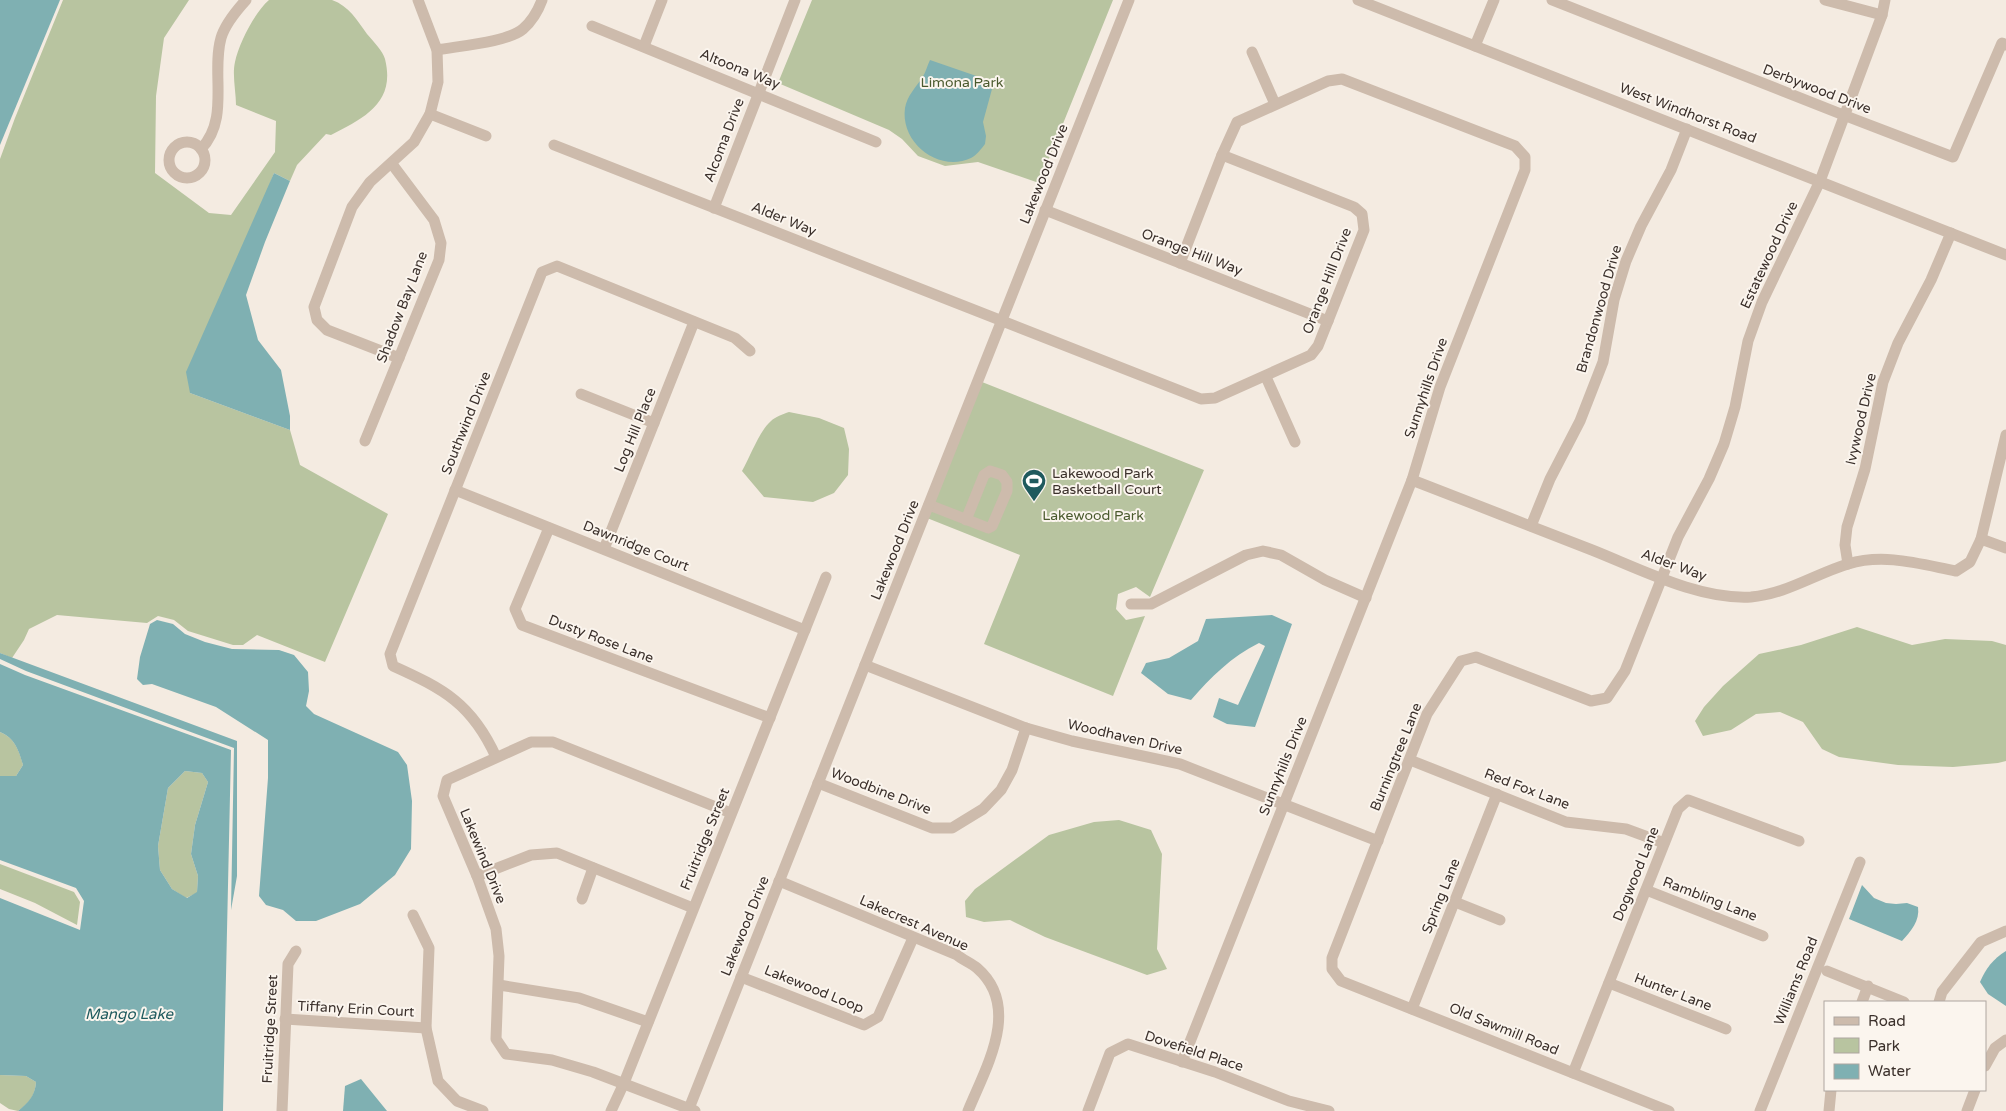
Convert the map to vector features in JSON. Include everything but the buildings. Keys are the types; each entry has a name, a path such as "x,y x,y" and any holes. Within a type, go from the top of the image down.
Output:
{"street":[{"path":"201,149 207,142 219,108 218,64 221,37 234,13 246,0"},
{"path":"399,358 328,330 317,320 314,307 352,207 370,182 414,142 430,114 438,82 437,50 418,0"},
{"path":"437,50 505,38 522,30 537,13 542,0"},
{"path":"644,46 662,0"},
{"name":"Alcoma Drive","path":"714,208 795,0"},
{"name":"Lakewood Drive","path":"690,1110 741,976 1129,0"},
{"name":"West Windhorst Road","path":"1358,0 2006,255"},
{"path":"1476,46 1494,0"},
{"name":"Derbywood Drive","path":"1552,0 1846,116 1953,156 2002,43 2006,45"},
{"path":"1825,0 1882,15"},
{"name":"Estatewood Drive","path":"1662,578 1678,537 1709,480 1724,444 1735,407 1748,341 1762,302 1820,181 1846,116 1882,15 1885,0"},
{"name":"Altoona Way","path":"592,26 876,142"},
{"path":"1252,52 1275,104"},
{"name":"Sunnyhills Drive","path":"1180,263 1222,155 1237,122 1328,80 1342,79 1515,146 1525,157 1525,170 1440,386 1412,480 1182,1062"},
{"path":"430,114 486,136"},
{"name":"Brandonwood Drive","path":"1531,526 1550,479 1580,420 1603,362 1614,300 1626,261 1640,226 1671,170 1688,129"},
{"name":"Alder Way","path":"554,145 1002,321"},
{"name":"Orange Hill Drive","path":"1002,321 1201,399 1215,398 1266,377 1311,355 1318,346 1364,230 1362,214 1354,207 1222,155"},
{"name":"Shadow Bay Lane","path":"366,441 439,260 441,243 434,220 392,164"},
{"name":"Orange Hill Way","path":"1046,210 1328,321"},
{"name":"Ivywood Drive","path":"1848,564 1845,545 1847,527 1865,469 1883,382 1898,343 1931,280 1951,233"},
{"name":"Southwind Drive","path":"496,757 485,733 463,707 434,685 393,666 390,654 542,272 557,266 735,338 750,351"},
{"name":"Log Hill Place","path":"604,549 694,322"},
{"path":"1266,377 1295,442"},
{"path":"581,394 654,423"},
{"name":"Alder Way","path":"1412,480 1662,578 1709,594 1751,596 1786,590 1848,564 1872,560 1896,559 1956,571 1970,562 1980,539 2006,435"},
{"path":"928,505 966,520 988,528 992,526 1007,491 1007,482 1002,475 990,471 984,475 966,520"},
{"name":"Dawnridge Court","path":"456,490 805,630"},
{"name":"Dusty Rose Lane","path":"549,528 515,609 522,625 770,718"},
{"path":"1980,539 2006,548"},
{"path":"1131,604 1151,604 1246,555 1263,551 1281,555 1325,580 1366,598"},
{"name":"Fruitridge Street","path":"611,1111 624,1083 826,577"},
{"name":"Burningtree Lane","path":"1332,969 1332,958 1427,714 1461,661 1476,656 1591,701 1607,698 1625,671 1662,578"},
{"name":"Woodhaven Drive","path":"865,665 1026,728 1072,741 1180,764 1378,841"},
{"name":"Woodbine Drive","path":"818,783 932,828 952,828 983,809 1001,790 1012,770 1026,728"},
{"name":"Lakewind Drive","path":"690,1110 624,1083 552,1060 506,1054 496,1039 499,956 496,929 477,876 443,796 447,780 531,742 554,742 731,813"},
{"name":"Red Fox Lane","path":"1410,760 1566,822 1626,829 1664,843"},
{"name":"Spring Lane","path":"1412,1009 1498,794"},
{"name":"Dogwood Lane","path":"1573,1073 1678,809 1688,800 1799,841"},
{"path":"477,876 531,856 557,853 693,908"},
{"name":"Williams Road","path":"1760,1111 1860,862"},
{"path":"582,899 593,868"},
{"name":"Lakecrest Avenue","path":"779,882 957,955 977,968 993,988 1000,1012 996,1040 968,1111"},
{"name":"Rambling Lane","path":"1646,890 1763,936"},
{"path":"1455,902 1500,920"},
{"path":"413,915 429,948 426,1028 438,1081 457,1101 483,1111"},
{"path":"1938,1001 1942,992 1981,942 2006,931"},
{"name":"Lakewood Loop","path":"741,976 864,1025 878,1017 913,938"},
{"name":"Fruitridge Street","path":"282,1111 288,964 296,951"},
{"name":"Old Sawmill Road","path":"1332,969 1341,980 1669,1111"},
{"path":"1827,971 1902,1001"},
{"name":"Hunter Lane","path":"1609,983 1726,1029"},
{"path":"498,985 579,998 648,1022"},
{"path":"1862,1001 1868,986"},
{"name":"Tiffany Erin Court","path":"285,1019 426,1028"},
{"path":"1986,1064 1995,1048 2006,1040"},
{"name":"Dovefield Place","path":"1088,1111 1110,1053 1128,1044 1215,1072 1289,1101 1329,1111"},
{"path":"1829,1111 1831,1091"},
{"path":"1967,1111 1975,1091"}],"green space":[{"path":"63,0 189,0 164,38 156,96 155,173 209,213 231,215 275,152 276,121 236,105 234,78 235,62 244,37 258,12 269,0 332,0 352,14 384,56 387,74 386,87 374,107 343,129 331,135 326,134 297,165 290,181 274,173 190,393 290,430 300,465 388,514 325,662 257,635 243,645 233,645 188,631 174,620 158,616 147,623 57,615 29,629 12,658 0,653 0,159"},
{"name":"Limona Park","path":"812,0 1113,0 1039,183 978,162 945,166 918,156 902,139 889,130 778,83"},
{"name":"Lakewood Park","path":"982,382 1204,470 1150,597 1136,587 1118,594 1116,609 1126,620 1145,616 1113,696 984,644 1020,555 927,518"},
{"path":"789,412 819,418 844,428 849,449 848,475 834,493 813,502 764,497 742,471 767,425 775,418"},
{"path":"1857,627 1912,645 1945,639 1992,641 2006,645 2006,761 1953,767 1898,765 1839,757 1822,749 1803,722 1780,712 1756,714 1731,730 1703,736 1695,721 1704,707 1723,686 1759,654 1801,645"},
{"path":"0,732 13,741 20,755 23,765 16,776 0,776"},
{"path":"185,771 202,773 208,782 195,825 191,854 198,876 197,893 186,898 172,889 160,870 158,846 168,788"},
{"path":"1119,820 1151,830 1162,854 1157,949 1167,969 1147,975 1045,937 1010,920 984,922 966,917 965,901 975,889 1049,835 1094,822"},
{"path":"0,864 74,892 80,902 77,925 35,903 0,889"},
{"path":"0,1075 26,1076 36,1082 31,1099 18,1111 9,1109 0,1103"}],"water":[{"path":"0,0 60,0 0,145"},
{"path":"930,60 985,79 990,84 992,89 983,122 986,136 985,144 971,158 959,162 935,158 924,152 909,133 905,121 906,104 923,76"},
{"path":"274,173 290,181 246,295 258,340 281,370 290,416 290,430 190,393 186,372"},
{"path":"1272,615 1292,624 1255,727 1227,724 1213,717 1219,698 1238,705 1265,646 1259,643 1222,668 1191,700 1168,694 1141,673 1146,663 1169,658 1198,641 1206,619"},
{"path":"157,620 173,624 185,634 205,642 232,649 279,650 294,655 308,672 309,691 306,706 314,714 398,752 407,765 412,801 411,849 395,875 360,904 316,921 296,921 283,910 266,905 259,896 268,778 268,740 216,707 152,684 143,685 137,679 140,657 150,624"},
{"path":"0,653 237,741 237,876 231,910 234,748 26,671 0,659"},
{"name":"Mango Lake","path":"0,664 25,675 231,750 223,1111 18,1111 30,1099 36,1082 26,1076 0,1075 0,898 80,930 84,901 76,888 0,860 0,776 16,776 23,765 13,741 0,732","holes":["185,771 202,773 208,782 195,825 191,854 198,876 197,892 187,898 172,889 160,870 158,846 168,788"]},
{"path":"1862,885 1874,898 1886,903 1907,903 1918,907 1918,917 1912,930 1902,941 1849,919"},
{"path":"2006,951 2006,1006 1988,994 1980,982 1990,964"},
{"path":"361,1079 387,1111 343,1111 345,1086"}],"place":[{"name":"Lakewood Park Basketball Court","path":"1034,502"}]}
